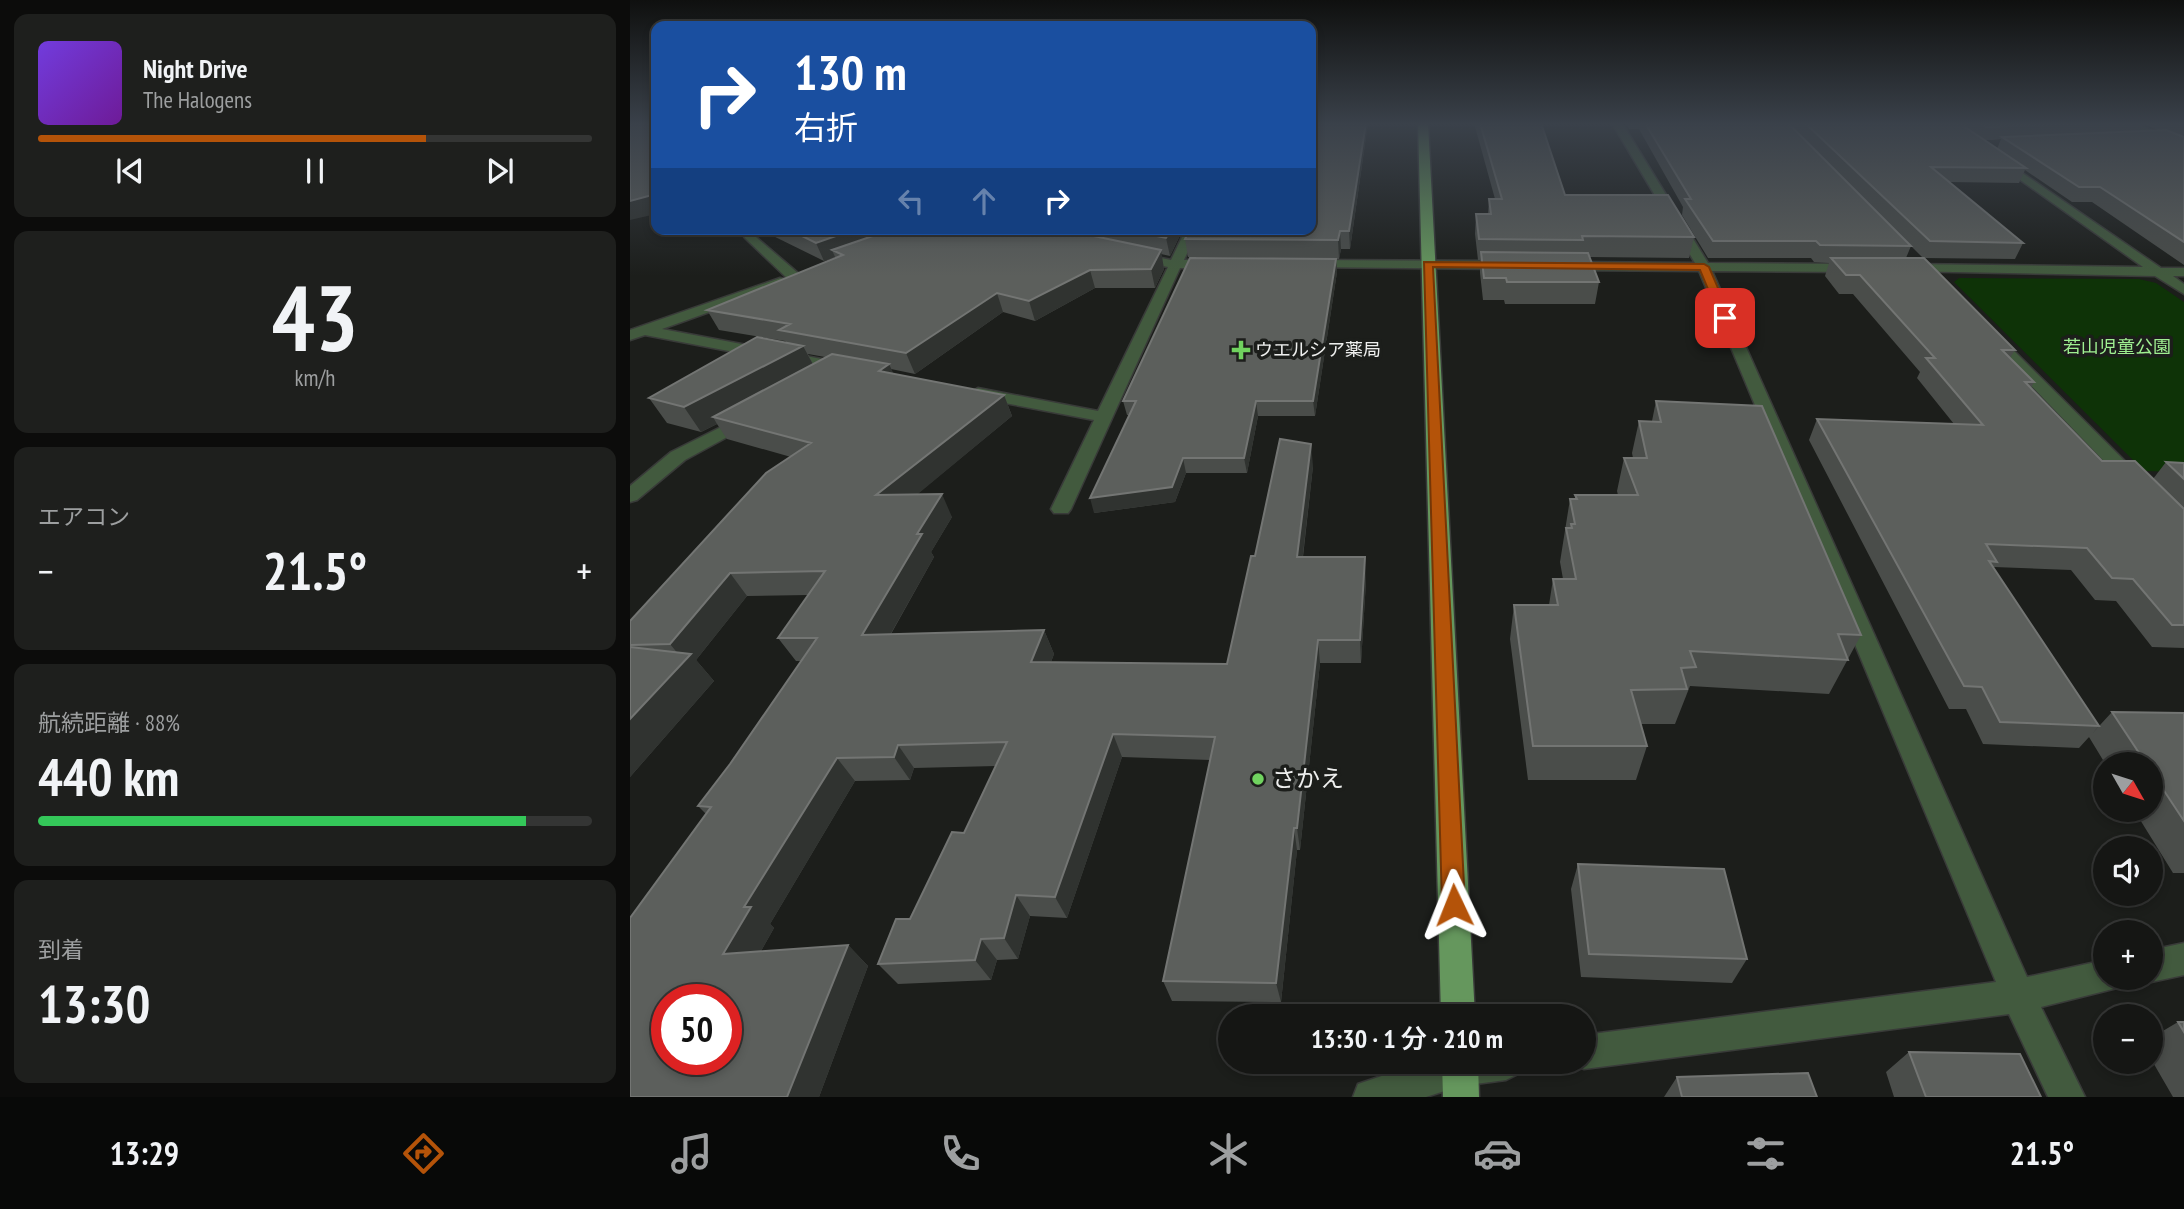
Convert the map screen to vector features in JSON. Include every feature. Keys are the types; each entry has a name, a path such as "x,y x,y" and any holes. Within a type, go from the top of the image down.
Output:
{"main road":[{"path":"1425,174 1457,1004"}],"street":[{"path":"1648,174 1704,267 2018,996 2067,1097"},
{"path":"2020,174 2184,289"},
{"path":"1061,509 1189,235"},
{"path":"637,332 800,275 748,236"},
{"path":"1125,255 1174,264 1228,264"},
{"path":"1294,264 1524,265"},
{"path":"1920,264 1944,288"},
{"path":"1897,268 1920,264 2184,272"},
{"path":"1552,266 1870,268"},
{"path":"1983,328 2147,495"},
{"path":"637,332 847,368 817,380"},
{"path":"959,390 1103,417"},
{"path":"630,496 678,456 759,412"},
{"path":"2163,963 2184,959"},
{"path":"1596,1050 2018,996 2093,979"},
{"path":"1371,1097 1461,1076"}],"green space":[{"name":"若山児童公園","path":"1959,278 2139,279 2156,283 2184,302 2184,472 2144,471 1954,282"}],"building":[{"path":"630,174 651,174 651,195 630,201"},
{"path":"1316,174 1358,174 1349,231 1340,231 1338,240 1185,239 1187,235 1316,235"},
{"path":"1495,174 1558,174 1565,195 1668,195 1694,237 1479,239 1476,214 1491,214 1489,199 1502,199"},
{"path":"1676,174 1839,174 1911,246 1820,245 1816,241 1713,241 1685,199 1691,199"},
{"path":"1859,174 1940,174 2023,243 1930,241"},
{"path":"2059,174 2184,174 2184,242 2100,187 2079,187"},
{"path":"800,235 839,235 816,243"},
{"path":"876,235 1089,235 1161,250 1151,269 1090,270 1029,301 997,293 906,353 779,330 790,324 707,310 843,255 832,250"},
{"path":"1481,252 1588,253 1599,282 1507,282 1506,278 1484,278"},
{"name":"ウエルシア薬局","path":"1190,258 1336,259 1313,401 1256,401 1244,458 1183,458 1172,487 1090,498 1136,401 1123,401"},
{"path":"1831,258 1924,258 2015,350 2002,350 2034,382 2025,382 2102,461 2135,461 2184,509 2184,625 2172,625 2133,579 2112,578 2087,548 1986,544 1997,562 1989,561 2099,726 2000,722 1982,687 1964,686 1817,419 1983,425 1926,358 1935,358 1860,275 1846,275"},
{"path":"757,337 803,346 684,407 649,398"},
{"path":"832,354 889,364 879,371 1004,395 876,495 942,494 917,534 922,534 862,635 1044,630 1031,662 1227,664 1251,556 1255,556 1280,439 1311,444 1297,557 1365,557 1360,640 1318,640 1276,983 1163,981 1215,737 1113,734 1055,897 1016,895 1004,938 981,939 975,960 878,964 896,919 910,919 952,832 964,833 1007,742 898,745 894,757 837,758 744,907 751,907 723,954 848,945 787,1097 630,1097 630,918 711,807 698,806 817,638 778,638 825,571 730,573 670,644 630,645 630,621 766,473 811,443 713,417"},
{"path":"1656,401 1762,406 1861,635 1838,634 1848,660 1690,651 1696,667 1681,668 1687,689 1631,690 1647,746 1533,746 1514,605 1558,605 1553,579 1576,579 1566,528 1572,528 1571,524 1575,524 1570,499 1577,499 1575,495 1638,495 1624,458 1647,458 1639,421 1661,422"},
{"path":"2166,462 2184,463 2184,479"},
{"path":"630,647 691,654 630,719"},
{"path":"2112,712 2184,713 2184,821 2163,789 2163,752 2138,752"},
{"path":"1578,864 1724,869 1747,959 1589,954"},
{"path":"1909,1052 2020,1054 2041,1097 1926,1097"},
{"path":"1808,1073 1817,1097 1682,1097 1677,1077"}],"place":[{"name":"ウエルシア薬局","path":"1241,350"},
{"name":"さかえ","path":"1258,779"}],"route":[{"path":"1454,905 1428,264 1704,267 1725,318"}]}
